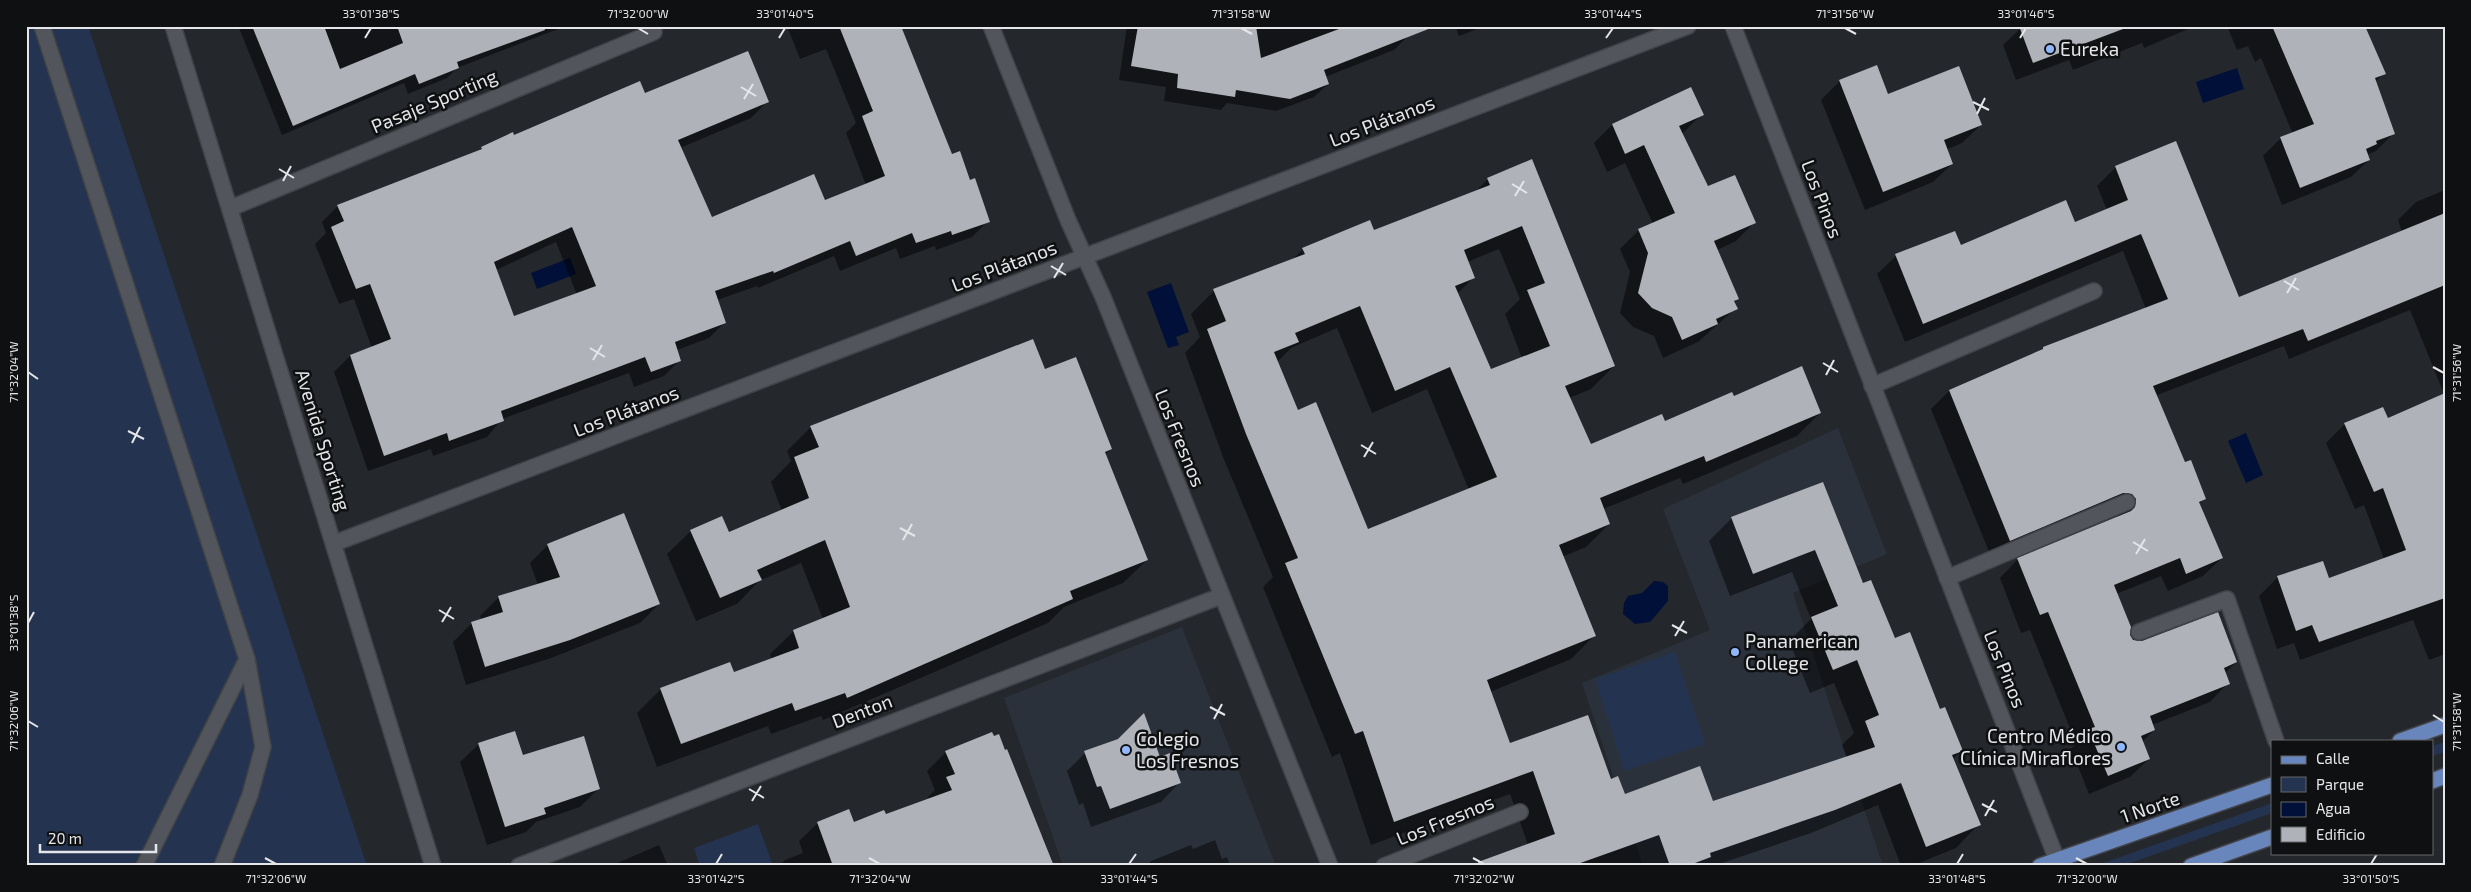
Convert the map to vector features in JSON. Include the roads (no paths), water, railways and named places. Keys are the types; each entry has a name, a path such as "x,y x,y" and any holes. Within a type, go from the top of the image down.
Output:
{"main road":[{"path":"2403,740 2445,725"},
{"name":"1 Norte","path":"2040,866 2271,786"},
{"path":"2191,866 2271,837"}],"street":[{"path":"42,26 247,659 263,747 250,795 222,866"},
{"name":"Avenida Sporting","path":"173,26 335,543 433,866"},
{"name":"Los Fresnos","path":"991,26 1068,220 1086,256 1330,866"},
{"name":"Los Plátanos","path":"335,543 1688,26"},
{"name":"Los Pinos","path":"1734,26 2057,860"},
{"name":"Pasaje Sporting","path":"231,208 654,32"},
{"path":"1872,386 2094,291"},
{"path":"1947,578 2127,502"},
{"name":"Denton","path":"519,866 1221,596"},
{"path":"2139,632 2227,599 2276,740"},
{"path":"144,866 247,659"},
{"name":"Los Fresnos","path":"1384,866 1520,812"}],"water":[{"path":"2237,68 2244,89 2203,103 2196,82"},
{"path":"570,258 576,274 537,289 531,273"},
{"path":"1171,283 1189,332 1176,337 1179,345 1168,348 1147,292"},
{"path":"2246,433 2263,475 2246,483 2228,441"},
{"path":"1654,581 1663,582 1668,586 1668,601 1650,622 1635,624 1623,614 1624,603 1628,596 1642,593"}],"place":[{"name":"Eureka","path":"2050,49"},
{"name":"Panamerican College","path":"1735,652"},
{"name":"Centro Médico Clínica Miraflores","path":"2121,747"},
{"name":"Colegio Los Fresnos","path":"1126,750"}]}
